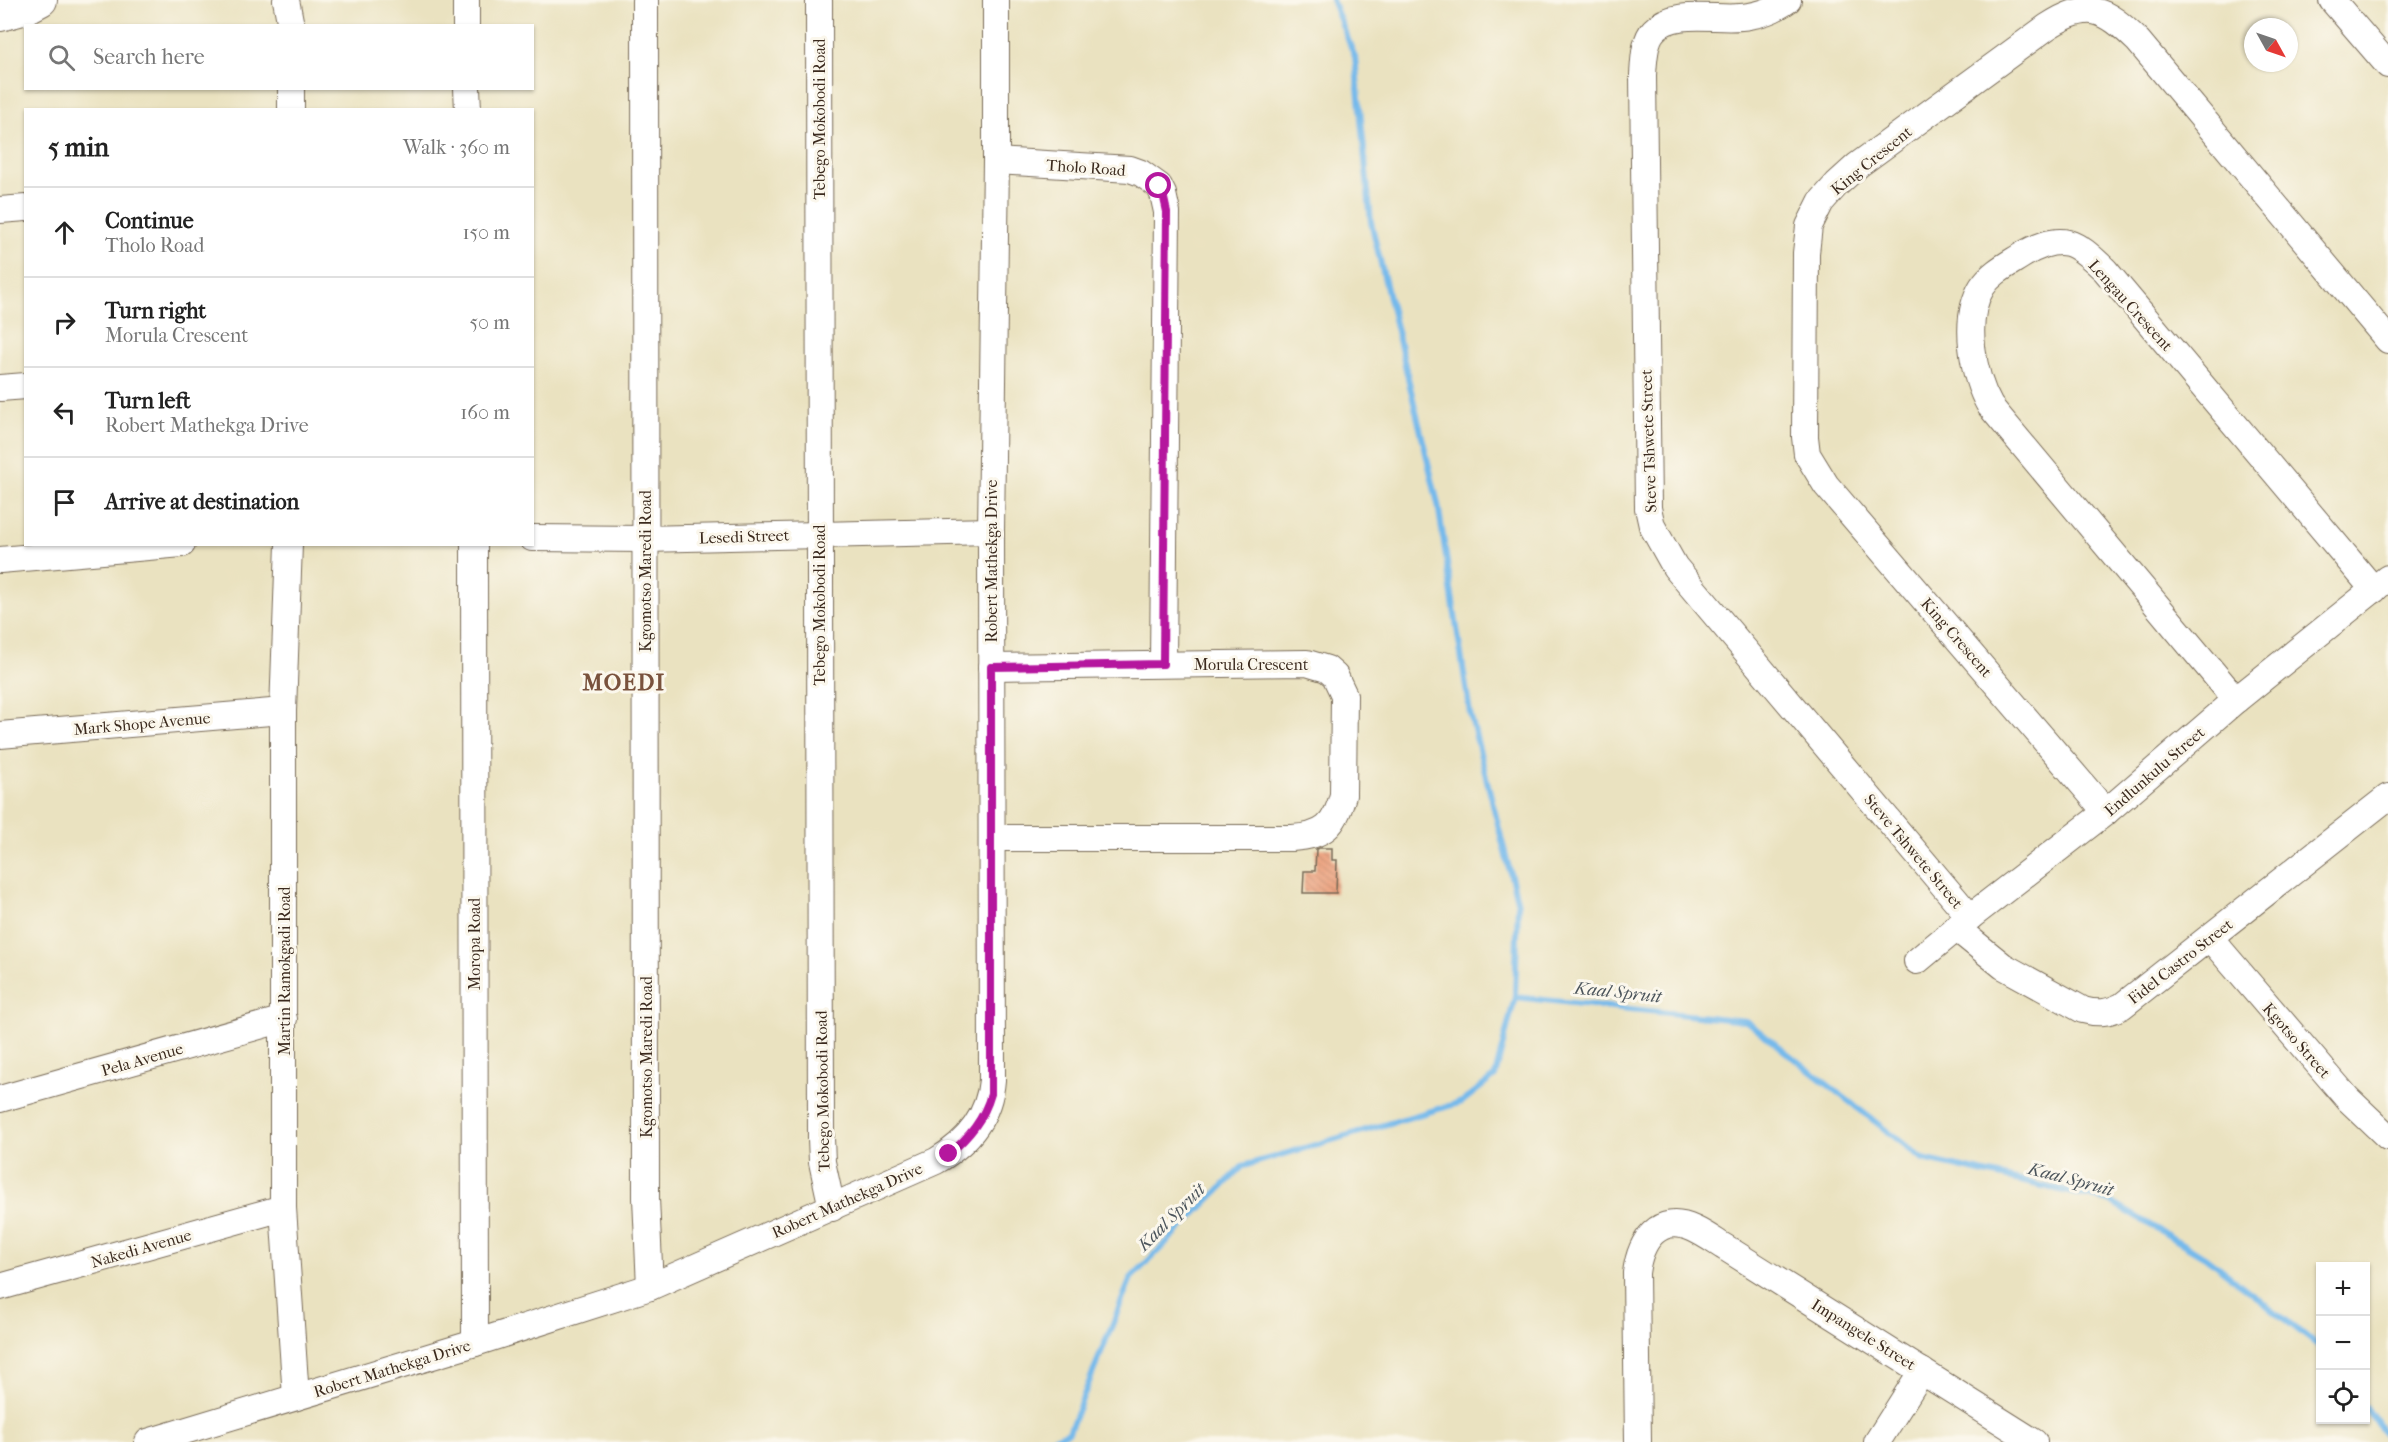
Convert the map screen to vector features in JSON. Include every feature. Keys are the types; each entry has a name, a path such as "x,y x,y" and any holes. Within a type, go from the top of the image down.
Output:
{"street":[{"path":"0,15 26,8 41,0"},
{"path":"286,0 291,24"},
{"path":"466,0 466,24"},
{"name":"Kgomotso Maredi Road","path":"645,0 646,1198 650,1287"},
{"name":"Tebego Mokobodi Road","path":"819,0 821,1138 822,1161 832,1208"},
{"name":"Robert Mathekga Drive","path":"148,1442 650,1287 949,1154 971,1133 987,1108 992,1080 991,531 996,0"},
{"name":"Steve Tshwete Street","path":"1788,0 1748,17 1671,20 1653,30 1648,41 1643,75 1648,508 1652,526 1675,567 1963,923"},
{"path":"2332,0 2388,65"},
{"name":"King Crescent","path":"2106,812 1826,485 1808,454 1805,437 1806,254 1809,226 1821,202 1858,165 2064,15 2082,10 2097,12 2110,16 2138,41 2388,340"},
{"path":"291,90 291,108"},
{"path":"467,90 468,108"},
{"name":"Tholo Road","path":"996,161 1130,169 1152,180 1163,194 1167,212 1163,664"},
{"path":"0,210 24,208"},
{"name":"Lengau Crescent","path":"2236,700 1990,406 1974,369 1971,322 1982,287 1997,272 2033,248 2065,242 2078,247 2105,270 2381,584"},
{"path":"0,388 24,386"},
{"name":"Lesedi Street","path":"534,538 645,539 991,531"},
{"path":"0,560 159,546"},
{"name":"Martin Ramokgadi Road","path":"290,546 283,711 283,1208 296,1397"},
{"name":"Moropa Road","path":"474,546 474,1343"},
{"name":"Endlunkulu Street","path":"1917,961 2106,812 2236,700 2381,584"},
{"name":"Morula Crescent","path":"991,667 1307,663 1327,669 1335,676 1344,695 1343,795 1339,809 1326,829 1316,835 1292,838 992,838"},
{"name":"Mark Shope Avenue","path":"0,735 283,711"},
{"name":"Fidel Castro Street","path":"1963,923 2003,966 2083,1010 2096,1013 2110,1012 2122,1006 2210,938 2388,797"},
{"name":"Kgotso Street","path":"2210,938 2348,1099 2388,1137"},
{"name":"Pela Avenue","path":"0,1099 284,1019"},
{"name":"Nakedi Avenue","path":"0,1287 283,1208"},
{"name":"Impangele Street","path":"1638,1442 1636,1273 1638,1254 1647,1238 1659,1228 1673,1223 1693,1228 2034,1442"},
{"path":"1877,1442 1922,1371"}],"building":[{"path":"1332,848 1332,860 1337,860 1336,893 1303,893 1304,871 1315,871 1316,849"}],"waterway":[{"path":"1332,0 1355,57 1371,222 1438,504 1470,713 1518,904 1515,997"},
{"name":"Kaal Spruit","path":"1045,1442 1069,1432 1131,1278 1243,1166 1462,1102 1495,1076 1515,997 1746,1021 1923,1159 2109,1201 2205,1257 2316,1344"},
{"name":"Kaal Spruit","path":"2370,1413 2388,1440"}],"district":[{"name":"MOEDI","path":"624,682"}],"route":[{"path":"949,1154 980,1122 991,1094 991,667 1163,664 1167,212 1166,202 1159,186"}]}
